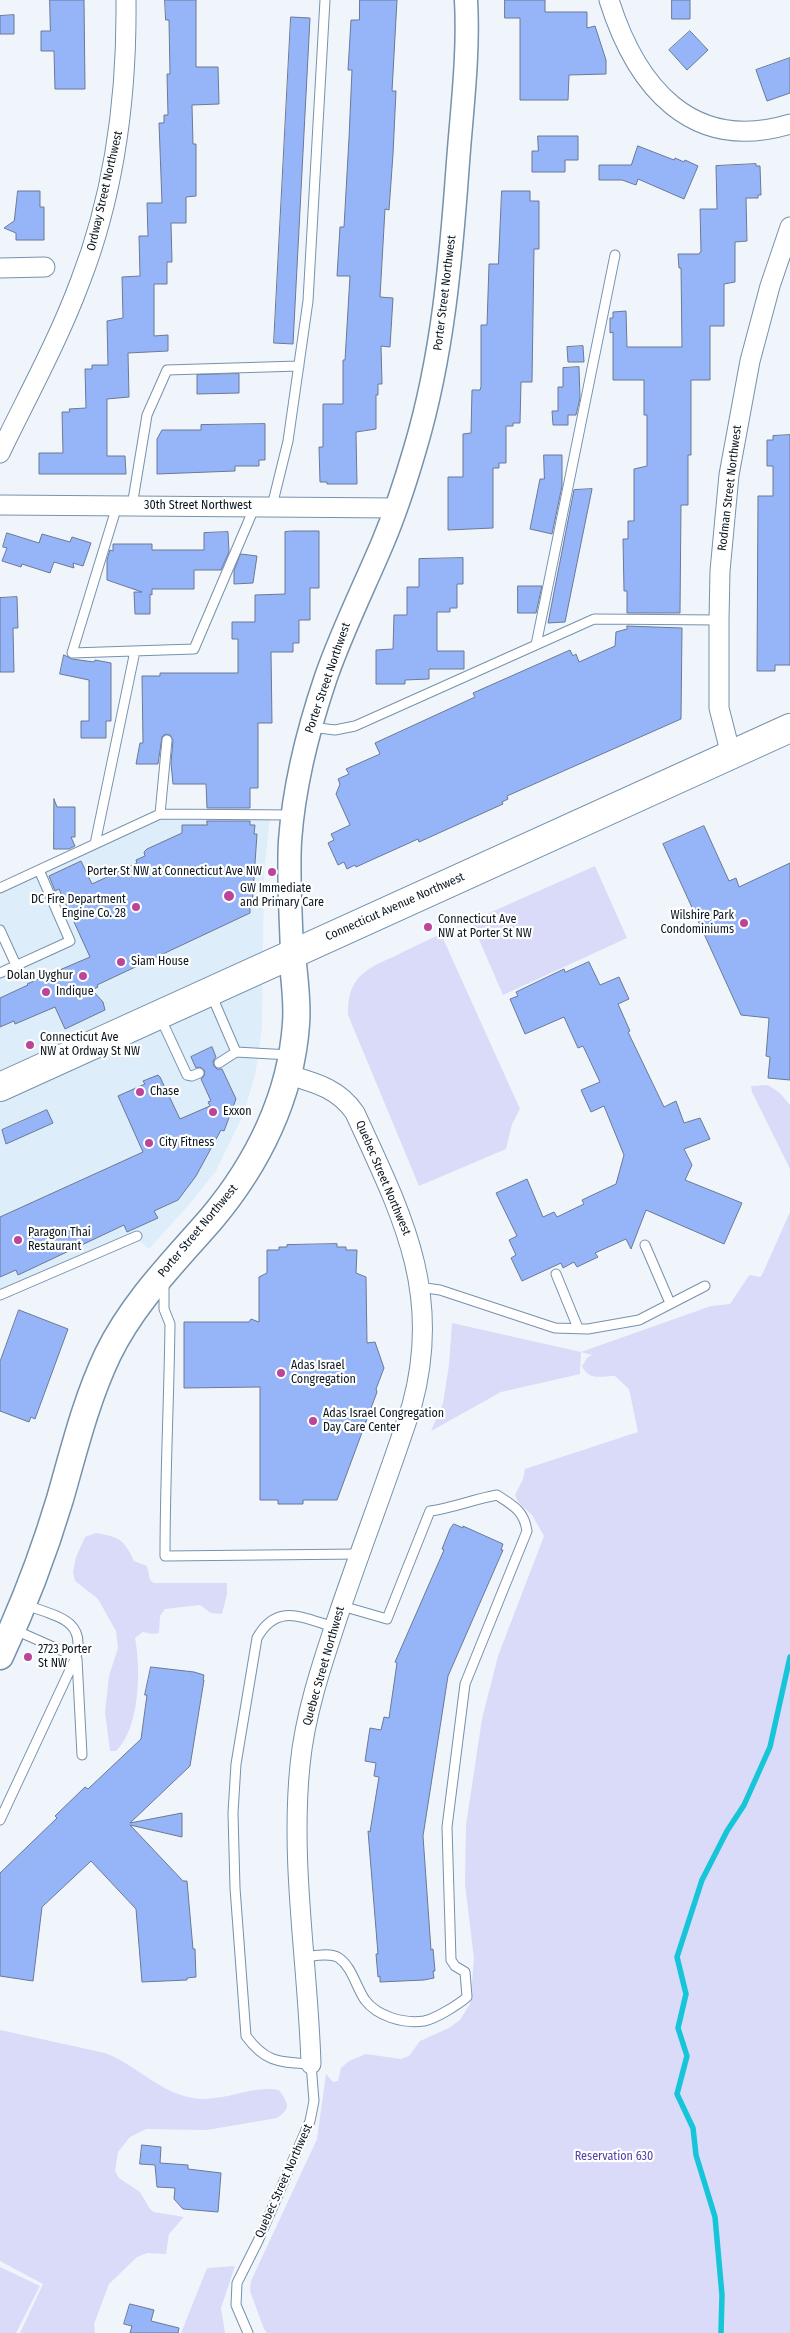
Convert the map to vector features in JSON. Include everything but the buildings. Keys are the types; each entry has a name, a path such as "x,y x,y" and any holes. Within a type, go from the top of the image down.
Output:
{"main road":[{"name":"Connecticut Avenue Northwest","path":"0,1087 790,728"},
{"name":"Porter Street Northwest","path":"0,1656 22,1603 59,1501 80,1424 102,1368 130,1314 164,1270 212,1217 243,1174 265,1137 291,1065 297,1022 292,954"}],"street":[{"name":"Ordway Street Northwest","path":"0,453 67,316 98,228 121,123 126,69 126,0"},
{"name":"Porter Street Northwest","path":"292,954 289,874 293,816 299,775 311,727 340,640 396,508 425,412 447,295 465,66 466,0"},
{"path":"609,0 628,51 638,68 656,91 695,121 734,130 765,129 790,124"},
{"name":"Rodman Street Northwest","path":"731,754 719,708 718,620 724,523 734,437 760,323 790,227"},
{"path":"0,268 45,267"},
{"name":"30th Street Northwest","path":"0,505 396,508"},
{"name":"Quebec Street Northwest","path":"291,1065 331,1089 349,1103 355,1113 404,1223 419,1287 423,1345 418,1382 409,1417 334,1627 311,1706 300,1764 297,1808 298,1862 311,2064"}],"lane":[{"path":"299,366 167,370 146,415 125,506 72,653 194,649 264,506 288,441 299,366 308,301 325,0"},
{"path":"536,645 616,255"},
{"path":"311,727 335,730 356,726 594,618 718,620"},
{"path":"94,844 135,651"},
{"path":"160,814 167,740"},
{"path":"0,888 160,814 293,816"},
{"path":"0,973 70,941 39,870"},
{"path":"0,930 16,965"},
{"path":"210,991 236,1052"},
{"path":"158,1015 187,1074 192,1076 198,1073"},
{"path":"219,1063 236,1052 291,1065"},
{"path":"0,1295 137,1236"},
{"path":"645,1245 670,1303"},
{"path":"164,1270 164,1309 170,1324 169,1422 165,1469 165,1556 360,1554"},
{"path":"556,1274 578,1328"},
{"path":"419,1287 440,1290 555,1328 578,1328 639,1320 705,1286"},
{"path":"305,1957 333,1955 339,1958 372,2008 393,2018 424,2021 460,2004 467,1996 465,1972 455,1966 451,1960 447,1827 465,1684 528,1531 525,1518 513,1506 497,1495 477,1498 456,1507 430,1511 387,1619 342,1606"},
{"path":"22,1603 66,1621 74,1627 79,1636 76,1657 82,1755"},
{"path":"311,2064 280,2061 261,2054 246,2036 233,1848 236,1764 258,1638 263,1627 276,1617 293,1615 334,1627"},
{"path":"12,1629 76,1657"},
{"path":"0,1820 76,1657"},
{"name":"Quebec Street Northwest","path":"248,2333 236,2305 237,2283 258,2241 310,2121 314,2101 311,2064"}],"shaded area":[{"path":"163,817 270,819 264,871 262,1029 255,1076 243,1115 216,1171 194,1199 149,1249 138,1240 0,1301 0,966 13,959 0,930 0,891"}],"green space":[{"path":"595,866 627,938 503,995 471,921"},
{"path":"441,934 520,1109 512,1124 506,1149 419,1186 348,1015 349,1002 351,992 360,976 384,961"},
{"path":"768,1085 780,1093 790,1105 790,1169 752,1092 751,1086"},
{"name":"Reservation 630","path":"790,1212 790,2333 267,2333 250,2291 251,2281 317,2139 326,2074 333,2082 338,2081 341,2068 349,2061 366,2054 401,2059 409,2056 420,2041 449,2028 460,2020 470,2004 474,1959 465,1884 466,1825 482,1719 498,1656 544,1536 532,1515 518,1502 515,1495 523,1479 525,1469 638,1432 629,1389 615,1376 596,1377 588,1374 582,1366 587,1358 592,1355 581,1352 711,1306 730,1304 750,1275 760,1277 762,1275"},
{"path":"452,1323 581,1352 580,1374 501,1392 431,1431 443,1403 449,1365"},
{"path":"96,1533 120,1540 134,1561 147,1566 150,1580 154,1583 227,1583 227,1594 222,1614 211,1613 200,1605 165,1609 160,1616 159,1633 143,1632 135,1638 138,1666 137,1698 130,1728 124,1741 116,1751 110,1751 105,1712 109,1676 118,1648 116,1631 98,1599 75,1581 73,1572 76,1557 85,1537"},
{"path":"0,2030 105,2053 170,2090 193,2098 215,2098 268,2089 279,2090 285,2098 287,2108 277,2118 207,2130 146,2129 130,2137 118,2152 115,2171 119,2178 140,2192 150,2209 154,2212 184,2217 169,2234 166,2254 147,2253 137,2257 109,2284 94,2324 95,2333 20,2333 43,2284 0,2261"},
{"path":"235,2266 221,2308 225,2333 181,2333 207,2268"},
{"path":"0,2267 40,2286 16,2333 0,2333"}],"waterway":[{"path":"721,2333 722,2295 715,2217 696,2155 693,2128 677,2094 687,2056 678,2028 686,1994 677,1957 702,1880 727,1831 744,1805 770,1747 790,1657"}],"place":[{"name":"Porter St NW at Connecticut Ave NW","path":"272,872"},
{"name":"GW Immediate and Primary Care","path":"229,896"},
{"name":"DC Fire Department Engine Co. 28","path":"136,907"},
{"name":"Wilshire Park Condominiums","path":"744,923"},
{"name":"Connecticut Ave NW at Porter St NW","path":"428,927"},
{"name":"Siam House","path":"121,962"},
{"name":"Dolan Uyghur","path":"83,976"},
{"name":"Indique","path":"46,992"},
{"name":"Connecticut Ave NW at Ordway St NW","path":"30,1045"},
{"name":"Chase","path":"140,1092"},
{"name":"Exxon","path":"213,1112"},
{"name":"City Fitness","path":"149,1143"},
{"name":"Paragon Thai Restaurant","path":"18,1240"},
{"name":"Adas Israel Congregation","path":"281,1373"},
{"name":"Adas Israel Congregation Day Care Center","path":"313,1421"},
{"name":"2723 Porter St NW","path":"28,1657"}]}
